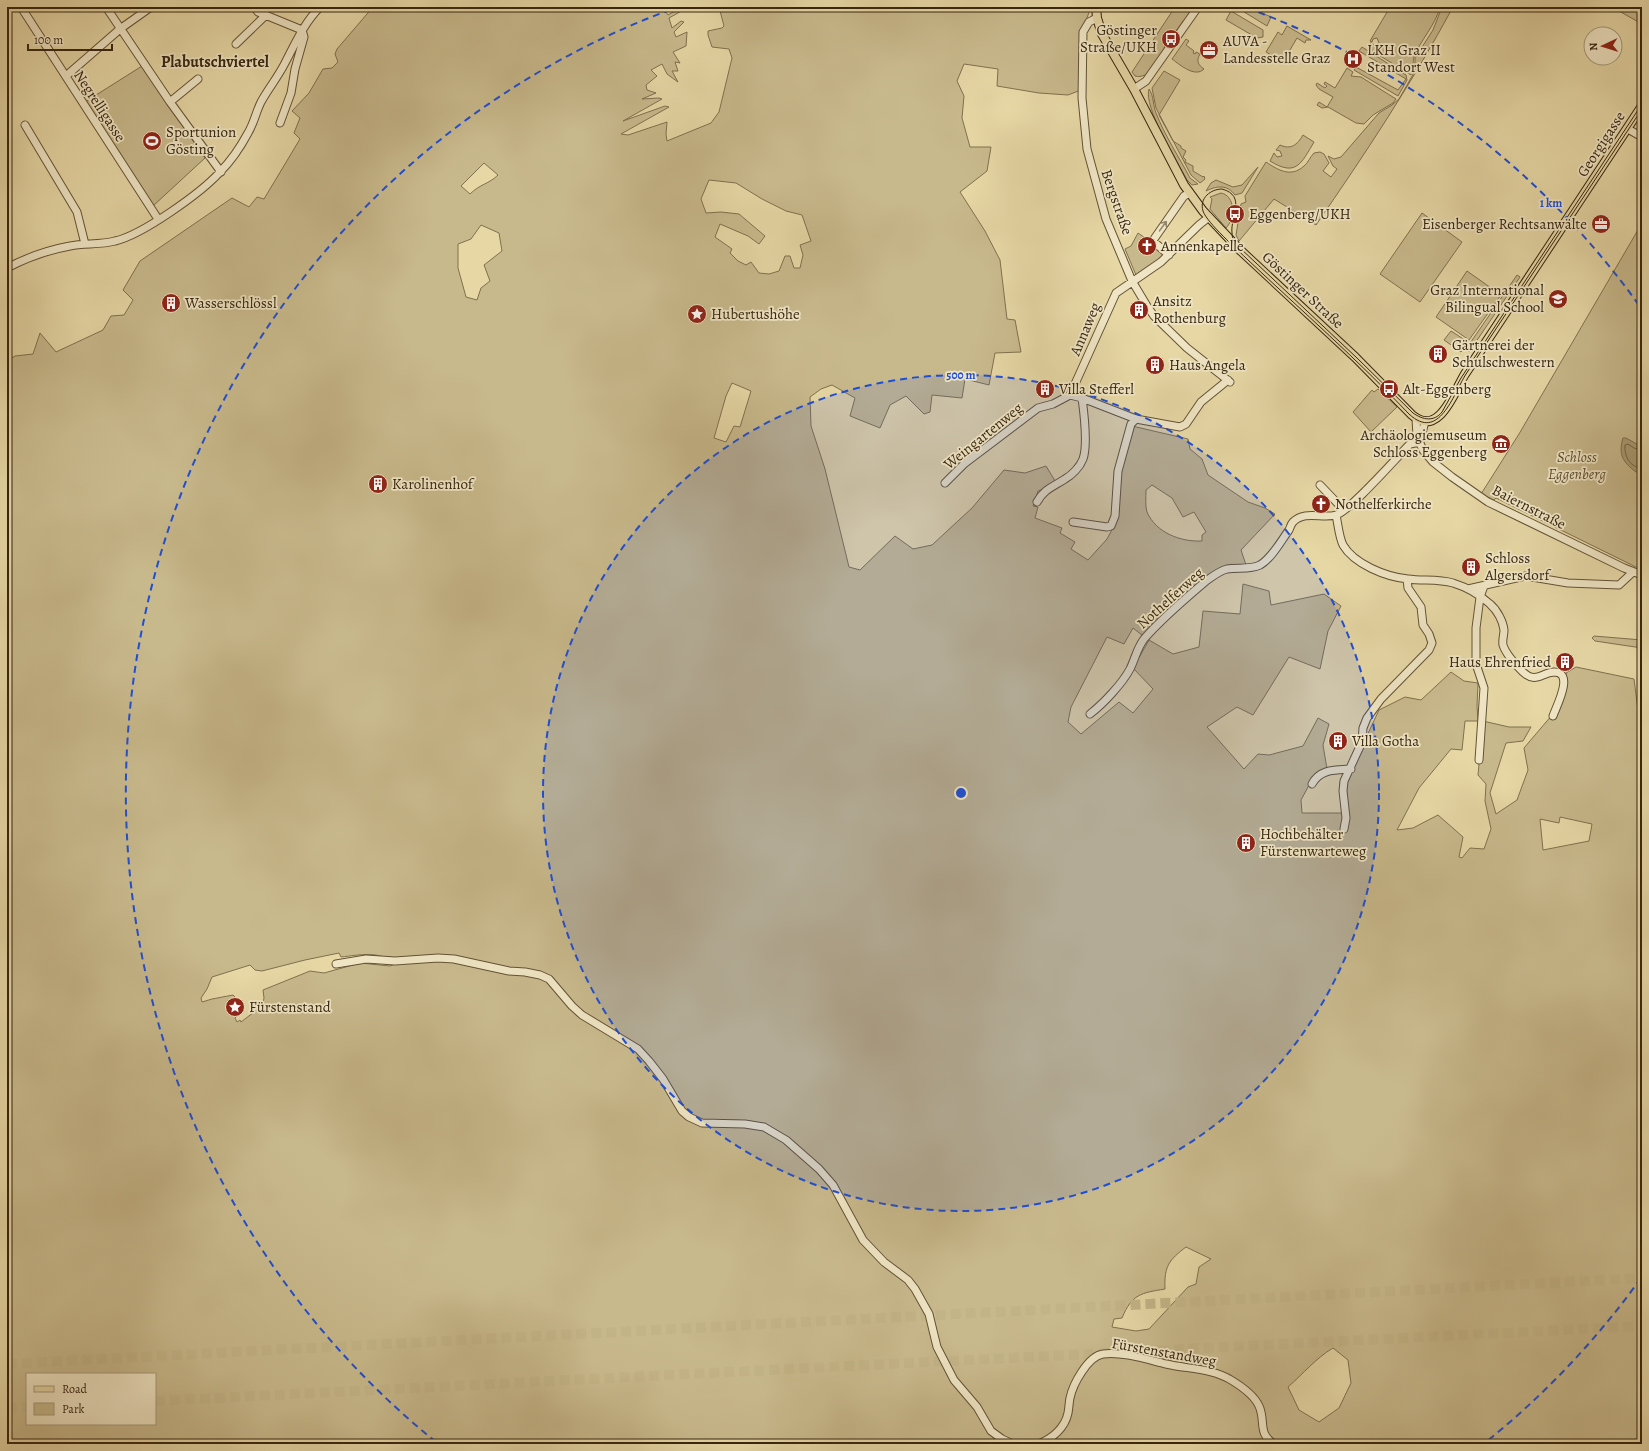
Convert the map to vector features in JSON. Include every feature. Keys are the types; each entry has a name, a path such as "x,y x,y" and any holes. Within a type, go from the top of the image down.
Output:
{"main road":[{"name":"Göstinger Straße","path":"1096,7 1097,18 1102,34 1134,89 1190,193 1209,217 1240,250 1355,357 1416,418"},
{"name":"Georgigasse","path":"1425,421 1435,419 1442,413 1465,374 1642,106"},
{"path":"1416,418 1425,421"}],"street":[{"name":"Negrelligasse","path":"21,7 158,219"},
{"path":"106,7 170,102 221,172"},
{"path":"66,76 120,29 150,7"},
{"path":"254,7 258,12 302,30"},
{"path":"7,268 40,254 70,246 113,242 126,238 158,219 196,193 221,172 249,132 262,101 284,66 302,30 320,7"},
{"path":"1134,89 1146,81 1198,7"},
{"path":"236,44 266,15"},
{"name":"Bergstraße","path":"1097,18 1088,22 1083,32 1082,91 1085,139 1096,187 1106,219 1132,281 1154,316 1196,356 1229,381 1201,402 1186,424 1180,427 1136,419"},
{"path":"280,123 291,92 295,68 304,37 302,30"},
{"path":"170,102 198,79"},
{"path":"25,125 77,212 85,244"},
{"path":"1628,129 1642,137"},
{"path":"1169,255 1154,242 1154,239 1184,196 1190,193"},
{"name":"Annaweg","path":"1070,395 1116,293 1169,255 1209,217"},
{"path":"1070,395 1082,398 1136,419 1131,424 1118,471 1115,516 1111,526 1107,527 1073,522"},
{"name":"Weingartenweg","path":"945,483 964,464 1038,408 1053,404 1070,395"},
{"path":"1037,502 1042,493 1067,478 1078,468 1083,458 1084,416 1082,398"},
{"name":"Baiernstraße","path":"1416,418 1417,436 1423,450 1433,462 1488,502 1642,575"},
{"path":"1420,442 1425,421"},
{"name":"Nothelferweg","path":"1090,714 1102,705 1129,671 1143,640 1172,610 1207,581 1226,569 1259,565 1269,557 1292,523 1301,517 1336,515 1344,510 1356,500 1412,442 1420,442"},
{"path":"1320,485 1344,510"},
{"path":"1336,515 1342,544 1359,562 1371,568 1407,579 1454,583 1468,589 1491,605 1497,613 1504,630 1504,646 1511,658 1524,672 1529,677 1535,678 1553,672 1561,675 1564,680 1564,688 1553,716"},
{"path":"1468,589 1526,576 1568,583 1619,585 1633,572"},
{"path":"1344,829 1346,818 1343,786 1344,781 1362,742 1363,728 1367,718 1381,699 1429,650 1432,643 1429,634 1423,626 1420,607 1408,588 1407,579"},
{"path":"1479,760 1484,688 1476,664 1476,628 1480,597 1484,586"},
{"path":"1312,784 1316,776 1324,772 1350,769"},
{"path":"336,964 366,959 395,961 438,958 469,962 545,977 549,979 572,1006 582,1015 638,1049 654,1067 682,1111 689,1117 702,1123 745,1124 764,1127 786,1140 819,1169 833,1185 863,1240 884,1262 908,1280 915,1289 929,1314 937,1347 954,1380 976,1407 991,1431 1002,1439 1013,1444"},
{"name":"Fürstenstandweg","path":"1038,1444 1056,1435 1063,1426 1068,1414 1070,1398 1076,1382 1092,1359 1103,1354 1119,1354 1214,1372 1229,1378 1249,1394 1258,1405 1261,1410 1266,1438 1274,1444"}],"green space":[{"path":"373,7 662,7 668,15 682,7 685,9 669,18 672,28 681,21 684,22 674,32 676,37 687,32 686,46 673,52 680,63 675,62 678,71 672,71 678,82 667,74 662,64 651,70 657,76 646,85 647,90 656,93 642,99 662,99 623,121 665,106 669,107 621,134 628,135 667,122 667,141 711,123 719,112 732,58 729,49 712,47 708,35 708,31 722,28 724,26 719,7 1091,7 1081,34 1081,90 1068,95 1039,93 997,86 998,69 964,64 957,81 964,96 962,118 970,147 991,147 987,171 960,192 985,231 1000,260 1007,319 1015,320 1021,352 995,353 989,385 965,379 962,398 932,395 930,412 924,414 906,396 890,405 880,428 850,416 855,398 832,385 821,389 810,397 811,426 825,469 849,567 860,570 895,536 913,549 932,545 972,508 1004,470 1025,473 1046,466 1057,484 1038,491 1033,506 1038,507 1035,518 1062,528 1060,533 1075,542 1071,549 1088,560 1107,539 1116,522 1120,467 1132,426 1188,439 1190,449 1202,459 1208,475 1248,502 1265,508 1275,514 1241,550 1246,565 1228,566 1143,636 1133,628 1124,644 1107,637 1071,707 1068,722 1081,734 1119,702 1133,713 1153,689 1133,668 1149,640 1173,654 1199,647 1203,611 1240,614 1243,584 1269,591 1271,605 1324,594 1341,606 1328,631 1320,669 1289,657 1253,715 1237,707 1207,727 1244,769 1258,754 1269,755 1303,746 1318,718 1329,724 1323,745 1327,769 1315,774 1301,800 1302,813 1342,813 1348,776 1379,710 1405,697 1421,700 1451,672 1464,681 1478,683 1478,721 1465,721 1462,750 1451,749 1419,788 1397,830 1413,828 1438,815 1463,837 1459,857 1462,858 1470,848 1484,849 1491,829 1485,801 1486,784 1478,775 1483,721 1509,727 1531,727 1523,741 1506,743 1490,793 1496,814 1517,800 1528,770 1524,748 1558,708 1566,687 1566,673 1576,667 1634,679 1638,710 1642,708 1642,1444 7,1444 7,361 15,356 33,354 40,333 56,352 103,330 111,316 124,315 133,300 123,290 140,261 232,198 249,207 257,197 264,199 300,139 294,133 300,118 292,111 309,93 323,69 332,68 338,62 335,54 337,49","holes":["484,163 498,175 470,194 461,186","709,180 736,183 762,199 786,211 802,215 811,241 800,245 803,255 800,268 794,268 790,256 785,256 779,271 769,274 759,273 751,262 746,265 738,261 730,253 732,249 715,237 720,224 748,236 759,244 765,236 739,214 721,212 706,213 701,199","481,225 499,233 502,251 484,265 490,281 481,288 477,300 466,297 458,268 458,244 471,239","732,383 751,391 740,427 734,426 726,442 714,438 726,396","1152,485 1172,498 1183,517 1194,512 1206,532 1202,535 1202,541 1178,538 1156,526 1147,512 1146,490","1560,817 1592,824 1589,841 1543,850 1540,819 1559,823","339,953 341,957 370,954 383,957 395,964 390,966 360,963 324,973 310,971 263,990 264,998 262,1008 258,1009 241,1022 240,1020 237,1022 235,1018 237,1016 228,1011 228,1005 235,997 233,995 202,1002 201,998 212,977 250,965 255,970 262,971","1186,1247 1211,1259 1199,1267 1196,1284 1188,1287 1149,1329 1136,1331 1112,1327 1114,1319 1122,1318 1130,1304 1138,1296 1165,1289 1165,1275 1169,1264 1175,1256","1333,1348 1348,1360 1351,1383 1339,1408 1319,1422 1299,1410 1288,1387 1315,1361"]},
{"path":"1175,7 1194,7 1185,21 1183,21 1172,37 1171,36 1164,48 1166,50 1153,68 1145,75 1135,76 1132,72"},
{"path":"1236,7 1249,7 1271,17 1267,26"},
{"path":"1390,7 1440,7 1435,20 1414,57 1411,75 1369,49 1370,43 1375,46 1379,43 1377,38 1373,39 1372,42 1370,41"},
{"path":"1442,7 1453,7 1388,118 1316,225 1274,199 1239,241 1236,235 1241,204 1246,202 1245,196 1266,162 1285,172 1294,172 1305,165 1314,153 1320,152 1324,154 1329,163 1323,171 1331,177 1337,169 1333,166 1328,156 1334,159 1341,157 1379,113 1399,99 1415,71 1415,58 1433,30"},
{"path":"1612,7 1642,7 1642,24"},
{"path":"1231,11 1263,30 1263,37 1257,38 1226,20"},
{"path":"1287,26 1311,40 1306,40 1305,43 1297,38 1283,62 1266,52 1278,32 1282,35"},
{"path":"1186,39 1189,41 1186,45 1194,51 1193,53 1195,54 1196,52 1200,54 1198,63 1204,69 1196,72 1188,70 1172,59"},
{"path":"1362,47 1406,75 1407,80 1398,96 1354,70 1356,67 1398,90 1406,79 1359,51"},
{"name":"Sportunion Gösting","path":"142,66 205,158 153,206 85,102"},
{"path":"1347,68 1353,72 1351,76 1361,77 1396,99 1393,103 1373,115 1364,124 1356,123 1328,107 1322,108 1317,105 1319,102 1327,107 1333,97 1319,89 1316,85 1317,83 1325,88 1327,86 1324,84 1325,82 1335,88"},
{"path":"1164,71 1180,80 1159,114 1156,108 1152,88"},
{"path":"1149,89 1156,113 1164,130 1190,178 1198,184 1192,185 1187,180 1162,134 1151,108"},
{"path":"1303,135 1314,142 1297,166 1286,168 1270,161 1274,153 1277,157 1282,156 1280,151 1276,150 1280,145 1291,147 1296,144"},
{"path":"1173,141 1186,151 1183,157 1186,160 1185,162 1193,166 1193,171 1203,177 1204,176 1205,179 1200,183 1191,175"},
{"path":"1258,167 1242,193 1235,195 1232,191 1221,187 1206,191 1211,183 1216,180 1233,187 1242,185"},
{"path":"1221,193 1226,195 1232,203 1231,219 1226,228 1210,209 1212,199 1210,197"},
{"path":"1422,213 1462,242 1420,302 1380,274"},
{"name":"Schloss Eggenberg","path":"1642,223 1642,570 1496,498 1494,500 1481,494 1519,434"},
{"path":"1138,233 1151,242 1165,256 1136,275 1125,249 1131,246"},
{"path":"1467,271 1501,295 1469,340 1436,317"},
{"path":"1517,275 1520,277 1469,352 1466,349"},
{"path":"1451,331 1468,342 1461,352 1444,340"},
{"path":"1378,389 1397,407 1371,432 1353,412 1372,390 1374,392"},
{"path":"1594,636 1642,640 1642,648 1595,641 1592,638"}],"water":[{"path":"1623,438 1626,438 1642,447 1642,472 1636,472 1623,458 1621,449"}],"tunnel":[{"path":"7,1364 1642,1278"},
{"path":"156,1401 1642,1326"},
{"path":"7,1408 26,1407"}],"tram line":[{"path":"1642,104 1461,378 1442,412 1432,419 1424,418 1413,413 1239,247 1232,235 1236,202 1230,192 1218,189 1207,195 1204,198 1202,206 1203,211 1210,222 1223,236 1350,355 1409,414 1420,421 1429,423 1437,419 1444,412 1466,374 1642,109"}],"place":[{"name":"Göstinger Straße/UKH","path":"1171,39"},
{"name":"AUVA - Landesstelle Graz","path":"1209,50"},
{"name":"LKH Graz II Standort West","path":"1353,59"},
{"name":"Sportunion Gösting","path":"152,141"},
{"name":"Eggenberg/UKH","path":"1235,214"},
{"name":"Eisenberger Rechtsanwälte","path":"1601,224"},
{"name":"Annenkapelle","path":"1147,246"},
{"name":"Graz International Bilingual School","path":"1558,299"},
{"name":"Wasserschlössl","path":"171,303"},
{"name":"Ansitz Rothenburg","path":"1139,310"},
{"name":"Hubertushöhe","path":"697,314"},
{"name":"Gärtnerei der Schulschwestern","path":"1438,354"},
{"name":"Haus Angela","path":"1155,365"},
{"name":"Villa Stefferl","path":"1045,389"},
{"name":"Alt-Eggenberg","path":"1389,389"},
{"name":"Archäologiemuseum Schloss Eggenberg","path":"1501,444"},
{"name":"Karolinenhof","path":"378,484"},
{"name":"Nothelferkirche","path":"1321,504"},
{"name":"Schloss Algersdorf","path":"1471,567"},
{"name":"Haus Ehrenfried","path":"1565,662"},
{"name":"Villa Gotha","path":"1338,741"},
{"name":"Hochbehälter Fürstenwarteweg","path":"1246,843"},
{"name":"Fürstenstand","path":"235,1007"}],"district":[{"name":"Plabutschviertel","path":"215,62"}]}
